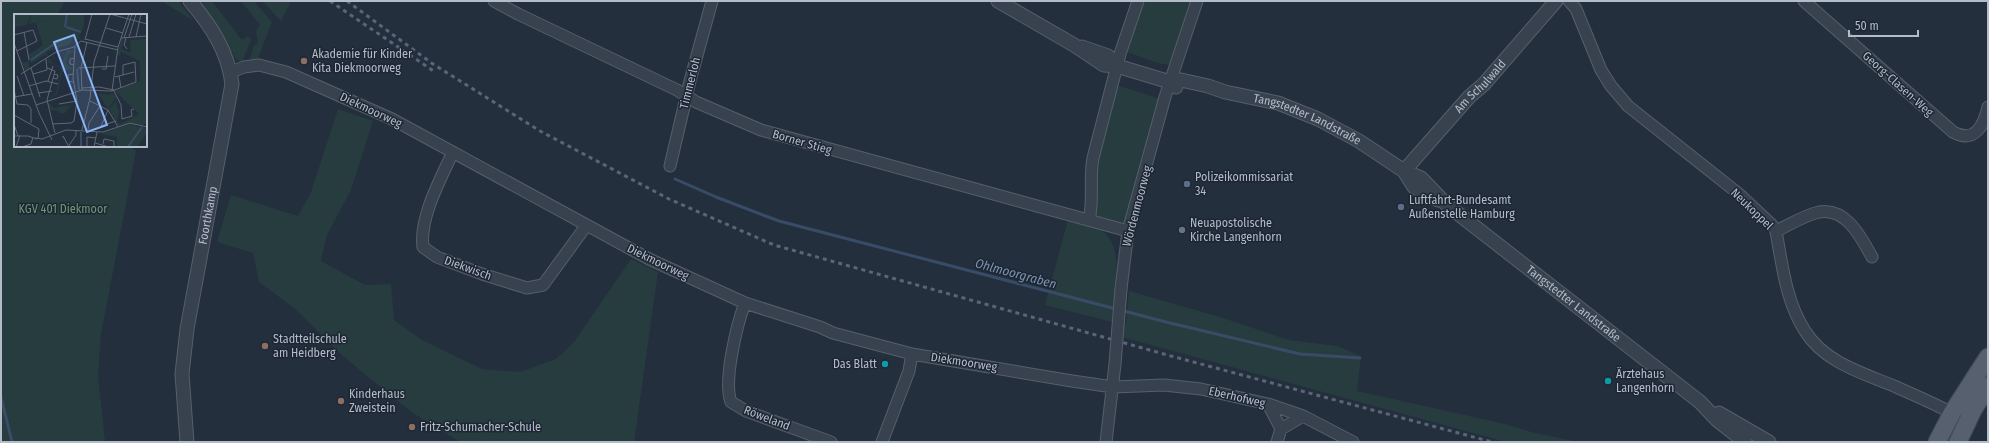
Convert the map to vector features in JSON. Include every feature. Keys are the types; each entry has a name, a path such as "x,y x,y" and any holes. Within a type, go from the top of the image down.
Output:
{"main road":[{"path":"1937,442 1952,413 1988,357"},
{"path":"1958,442 1973,410 1988,386"}],"street":[{"name":"Foorthkamp","path":"187,442 182,374 187,329 232,84 225,54 215,35 190,1"},
{"name":"Borner Stieg","path":"494,1 677,90 696,102 761,130 1128,231"},
{"name":"Timmerloh","path":"670,166 686,96 712,1"},
{"name":"Tangstedter Landstraße","path":"998,1 1074,45 1108,56 1117,66 1170,82 1181,80 1278,104 1318,119 1359,140 1404,172 1419,191 1447,205 1700,402 1769,442"},
{"path":"1089,220 1092,211 1090,175 1092,158 1117,66 1138,1"},
{"name":"Wördenmoorweg","path":"1106,442 1113,387 1128,231 1170,82 1198,1"},
{"name":"Am Schulwald","path":"1404,172 1454,113 1484,84 1556,1"},
{"name":"Neukoppel","path":"1569,1 1576,8 1601,70 1611,86 1628,106 1740,194 1776,231 1789,294 1796,314 1805,331 1817,347 1833,359 1850,368 1952,413"},
{"name":"Georg-Clasen-Weg","path":"1804,1 1952,132 1965,136 1977,132 1983,125 1988,107"},
{"name":"Diekmoorweg","path":"230,72 244,67 259,65 286,72 392,119 586,226 649,258 745,303 820,326 833,333 912,354 1113,387"},
{"name":"Diekwisch","path":"453,152 424,222 422,236 424,246 437,257 527,288 543,285 586,226"},
{"path":"1776,231 1818,212 1834,212 1851,225 1872,257"},
{"name":"Röweland","path":"745,303 737,326 732,361 729,394 732,402 746,411 831,442"},
{"path":"882,442 908,371 912,354"},
{"name":"Eberhofweg","path":"1113,387 1164,385 1202,389 1268,404 1303,416 1353,442"},
{"name":"Tangstedter Landstraße","path":"1700,402 1717,420 1745,442"},
{"path":"1268,404 1281,429"},
{"path":"1277,442 1281,429 1303,416"}],"green space":[{"name":"KGV 401 Diekmoor","path":"1,1 65,1 58,14 14,14 14,147 131,147 136,151 101,334 98,375 105,442 1,442"},
{"path":"161,1 178,1 194,21"},
{"path":"202,1 212,1 242,40 248,36 251,40 242,62 236,59 200,3"},
{"path":"241,1 254,1 272,22 257,61 252,61 250,58 254,45 258,43 256,31 260,25"},
{"path":"262,1 291,1 281,21"},
{"path":"1142,1 1194,1 1170,65 1157,63 1125,51"},
{"path":"1116,85 1161,99 1125,222 1122,223 1102,219 1096,215 1093,180"},
{"path":"338,109 373,121 351,190 327,235 321,261 365,285 391,284 394,320 422,340 482,369 520,372 556,359 574,342 631,259 658,272 634,442 460,442 410,411 344,357 294,308 259,282 253,253 217,242 231,195 298,216 311,192"},
{"path":"1068,220 1088,224 1099,229 1108,236 1113,246 1117,271 1112,322 1045,305"},
{"path":"1129,291 1220,317 1289,340 1337,346 1361,356 1357,391 1579,442 1506,442 1111,334 1112,322 1126,325"}],"waterway":[{"name":"Ohlmoorgraben","path":"675,179 716,197 779,221 1166,322 1300,354 1360,358"},
{"path":"1,397 12,442"}],"railway":[{"path":"330,1 435,72"},
{"path":"347,1 433,64 540,131 669,199 774,245 1171,356 1492,442"}],"place":[{"name":"Akademie für Kinder Kita Diekmoorweg","path":"304,61"},
{"name":"Polizeikommissariat 34","path":"1187,184"},
{"name":"Luftfahrt-Bundesamt Außenstelle Hamburg","path":"1401,207"},
{"name":"Neuapostolische Kirche Langenhorn","path":"1182,230"},
{"name":"Stadtteilschule am Heidberg","path":"265,346"},
{"name":"Das Blatt","path":"885,364"},
{"name":"Ärztehaus Langenhorn","path":"1608,381"},
{"name":"Kinderhaus Zweistein","path":"341,401"},
{"name":"Fritz-Schumacher-Schule","path":"412,427"}]}
